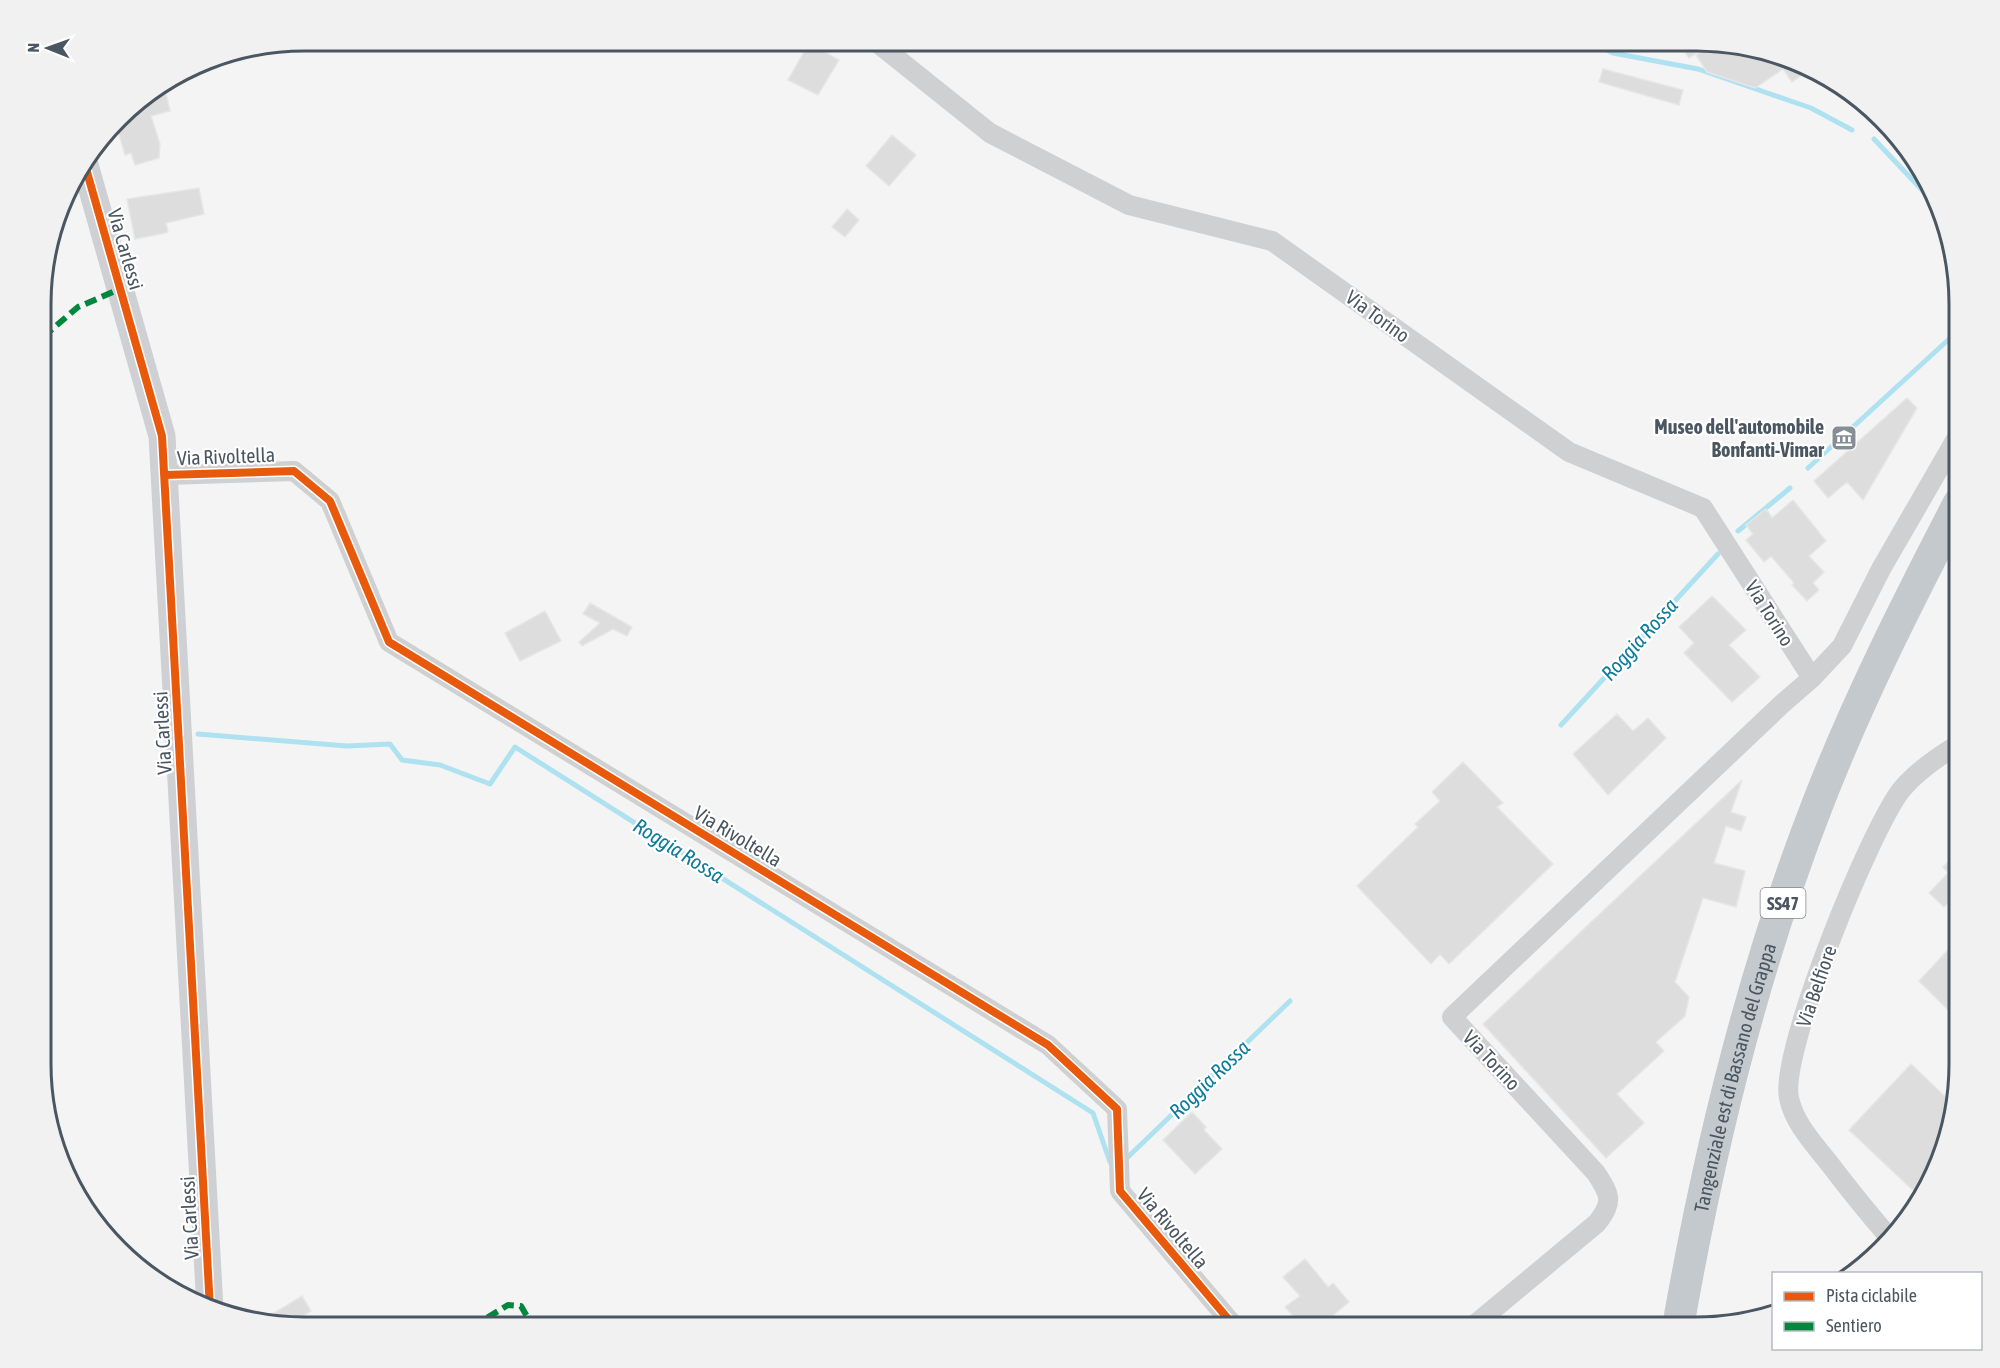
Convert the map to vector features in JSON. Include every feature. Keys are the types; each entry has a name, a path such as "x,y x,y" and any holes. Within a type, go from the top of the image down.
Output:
{"highway":[{"name":"Tangenziale est di Bassano del Grappa","path":"1680,1317 1705,1185 1724,1103 1754,994 1788,886 1853,719 1908,601 1949,522"},
{"name":"Tangenziale est di Bassano del Grappa","path":"1701,1317 1741,1108 1804,892 1870,720 1949,558"}],"main road":[{"name":"Via Carlessi","path":"88,174 162,436 209,1299"}],"street":[{"name":"Via Torino","path":"888,51 990,133 1129,205 1272,241 1569,452 1703,508 1812,678"},
{"name":"Via Torino","path":"1484,1317 1597,1222 1607,1210 1609,1193 1596,1173 1452,1017 1812,678 1842,646 1881,569 1949,451"},
{"name":"Via Rivoltella","path":"165,475 294,471 330,501 389,642 1048,1046 1117,1109 1120,1191 1227,1317"},
{"name":"Via Belfiore","path":"1886,1231 1801,1127 1788,1097 1791,1064 1810,995 1878,828 1902,789 1949,750"}],"building":[{"path":"805,51 824,51 839,60 818,95 788,80"},
{"path":"1684,51 1699,51 1689,58"},
{"path":"1702,51 1729,53 1777,64 1803,74 1792,82 1783,69 1755,88 1707,72 1696,55"},
{"path":"1603,69 1683,90 1679,105 1599,82"},
{"path":"166,93 170,111 151,116 160,144 159,158 135,165 131,153 125,155 118,132 150,103"},
{"path":"892,135 916,155 889,186 866,166"},
{"path":"199,188 204,214 166,223 168,232 135,239 127,199"},
{"path":"847,209 859,220 845,237 832,227"},
{"path":"1907,398 1917,408 1863,500 1847,482 1828,498 1814,481"},
{"path":"1793,500 1826,541 1809,556 1824,572 1813,583 1819,590 1807,601 1771,556 1764,562 1746,540 1753,534 1746,525 1766,509 1772,518"},
{"path":"1712,596 1746,630 1729,645 1760,677 1732,702 1684,653 1694,643 1679,627"},
{"path":"590,603 632,627 627,636 613,629 582,646 579,642 600,623 583,614"},
{"path":"545,611 561,641 520,661 505,633"},
{"path":"1617,714 1633,731 1648,718 1666,738 1608,795 1573,754"},
{"path":"1463,762 1503,803 1497,807 1553,864 1449,964 1440,954 1431,964 1357,886 1418,827 1415,824 1440,801 1432,792"},
{"path":"1742,780 1731,812 1746,817 1741,831 1726,826 1714,863 1745,871 1736,907 1703,898 1675,982 1689,997 1685,1016 1656,1042 1664,1051 1617,1094 1644,1123 1606,1158 1483,1024"},
{"path":"1949,861 1949,902 1944,907 1929,893 1948,873 1943,867"},
{"path":"1949,949 1948,1010 1919,981"},
{"path":"1911,1064 1947,1098 1936,1145 1914,1191 1849,1130"},
{"path":"1192,1112 1206,1127 1204,1130 1222,1149 1195,1174 1163,1140"},
{"path":"1305,1259 1328,1287 1333,1283 1349,1302 1331,1317 1294,1317 1285,1307 1300,1296 1283,1277"},
{"path":"302,1296 311,1311 302,1317 275,1315 274,1313"}],"waterway":[{"path":"1609,51 1698,69 1811,108 1852,130"},
{"path":"1874,139 1922,190"},
{"name":"Roggia Rossa","path":"1808,468 1949,339"},
{"name":"Roggia Rossa","path":"1738,531 1790,488"},
{"name":"Roggia Rossa","path":"1561,725 1718,554"},
{"name":"Roggia Rossa","path":"198,734 347,746 390,744 402,760 440,765 490,784 515,747 1093,1113 1110,1162"},
{"name":"Roggia Rossa","path":"1128,1157 1290,1001"}],"marked path":[{"path":"51,330 78,307 120,289"},
{"path":"488,1317 508,1305 521,1306 527,1317"}],"cycle path":[{"path":"88,174 162,436 209,1299"},
{"path":"165,475 294,471 330,501 389,642 1048,1045 1117,1109 1120,1191 1227,1317"}],"place":[{"name":"Museo dell'automobile Bonfanti-Vimar","path":"1844,438"}]}
